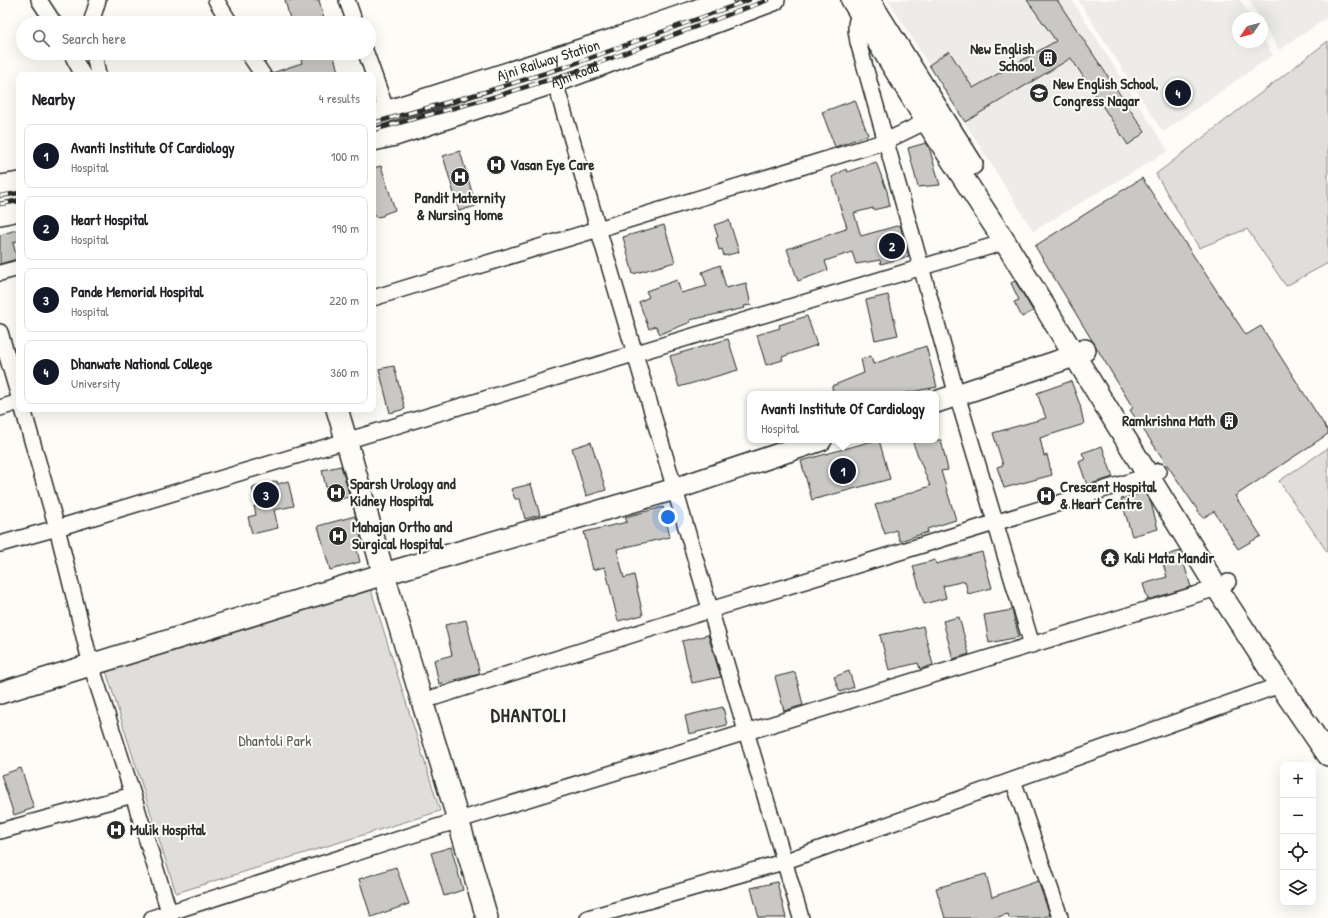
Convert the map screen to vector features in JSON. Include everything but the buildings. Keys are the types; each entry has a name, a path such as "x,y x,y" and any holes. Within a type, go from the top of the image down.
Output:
{"main road":[{"name":"Ajni Railway Station","path":"380,114 605,42 723,0"},
{"name":"Ajni Road","path":"376,139 395,135 555,82 774,0"},
{"path":"861,4 934,118 1028,255 1080,353"},
{"path":"934,118 1005,242 1080,353 1222,585 1280,685 1328,755"},
{"path":"0,186 16,183"},
{"path":"0,214 16,211"},
{"path":"939,401 1080,353"},
{"path":"338,412 384,574 459,820 487,918"},
{"path":"0,693 384,574 675,489 813,443"},
{"path":"1222,585 1259,631 1328,730"}],"street":[{"path":"38,0 49,16"},
{"path":"92,16 98,0"},
{"path":"216,0 226,16"},
{"path":"347,0 353,16"},
{"path":"861,4 856,20 858,42 957,395 1032,645"},
{"path":"75,60 81,72"},
{"path":"95,60 97,72"},
{"path":"253,60 261,72"},
{"path":"368,60 370,72"},
{"path":"555,82 800,918"},
{"path":"376,97 380,114"},
{"path":"376,297 886,141 934,118"},
{"path":"0,544 347,441 1005,242"},
{"path":"0,273 16,269"},
{"path":"0,332 16,387"},
{"path":"0,408 16,403"},
{"path":"24,412 57,528 91,665 170,915"},
{"path":"422,702 710,610 1153,474"},
{"path":"152,918 170,915 459,820 1032,645 1222,585"},
{"path":"588,918 783,862 1280,685"},
{"path":"1013,780 1060,917 1059,918"},
{"path":"0,831 133,795"}],"shaded area":[{"name":"New English School, Congress Nagar","path":"888,0 1072,0 1168,151 1033,231"},
{"path":"1078,0 1240,0 1247,12 1232,12 1232,48 1268,47 1273,55 1163,132"},
{"path":"1249,0 1328,0 1328,17 1279,50 1268,32 1268,12 1256,12"}],"green space":[{"path":"1328,41 1328,263 1286,286 1247,229 1199,248 1156,174"},
{"path":"1328,448 1328,553 1279,481"},
{"name":"Dhantoli Park","path":"371,590 440,811 176,893 106,671"}],"railway":[{"path":"376,122 488,91 571,65 749,0"},
{"path":"376,129 490,98 574,72 768,0"},
{"path":"0,196 16,193"},
{"path":"0,204 16,201"}],"place":[{"name":"New English School","path":"1048,58"},
{"name":"New English School, Congress Nagar","path":"1039,93"},
{"name":"Dhanwate National College","path":"1178,93"},
{"name":"Vasan Eye Care","path":"496,165"},
{"name":"Pandit Maternity & Nursing Home","path":"460,177"},
{"name":"Heart Hospital","path":"892,246"},
{"name":"Ramkrishna Math","path":"1229,421"},
{"name":"Avanti Institute Of Cardiology","path":"843,471"},
{"name":"Sparsh Urology and Kidney Hospital","path":"336,493"},
{"name":"Pande Memorial Hospital","path":"266,495"},
{"name":"Crescent Hospital & Heart Centre","path":"1046,496"},
{"name":"Mahajan Ortho and Surgical Hospital","path":"338,536"},
{"name":"Kali Mata Mandir","path":"1110,558"},
{"name":"Mulik Hospital","path":"116,830"}],"district":[{"name":"DHANTOLI","path":"529,715"}]}
